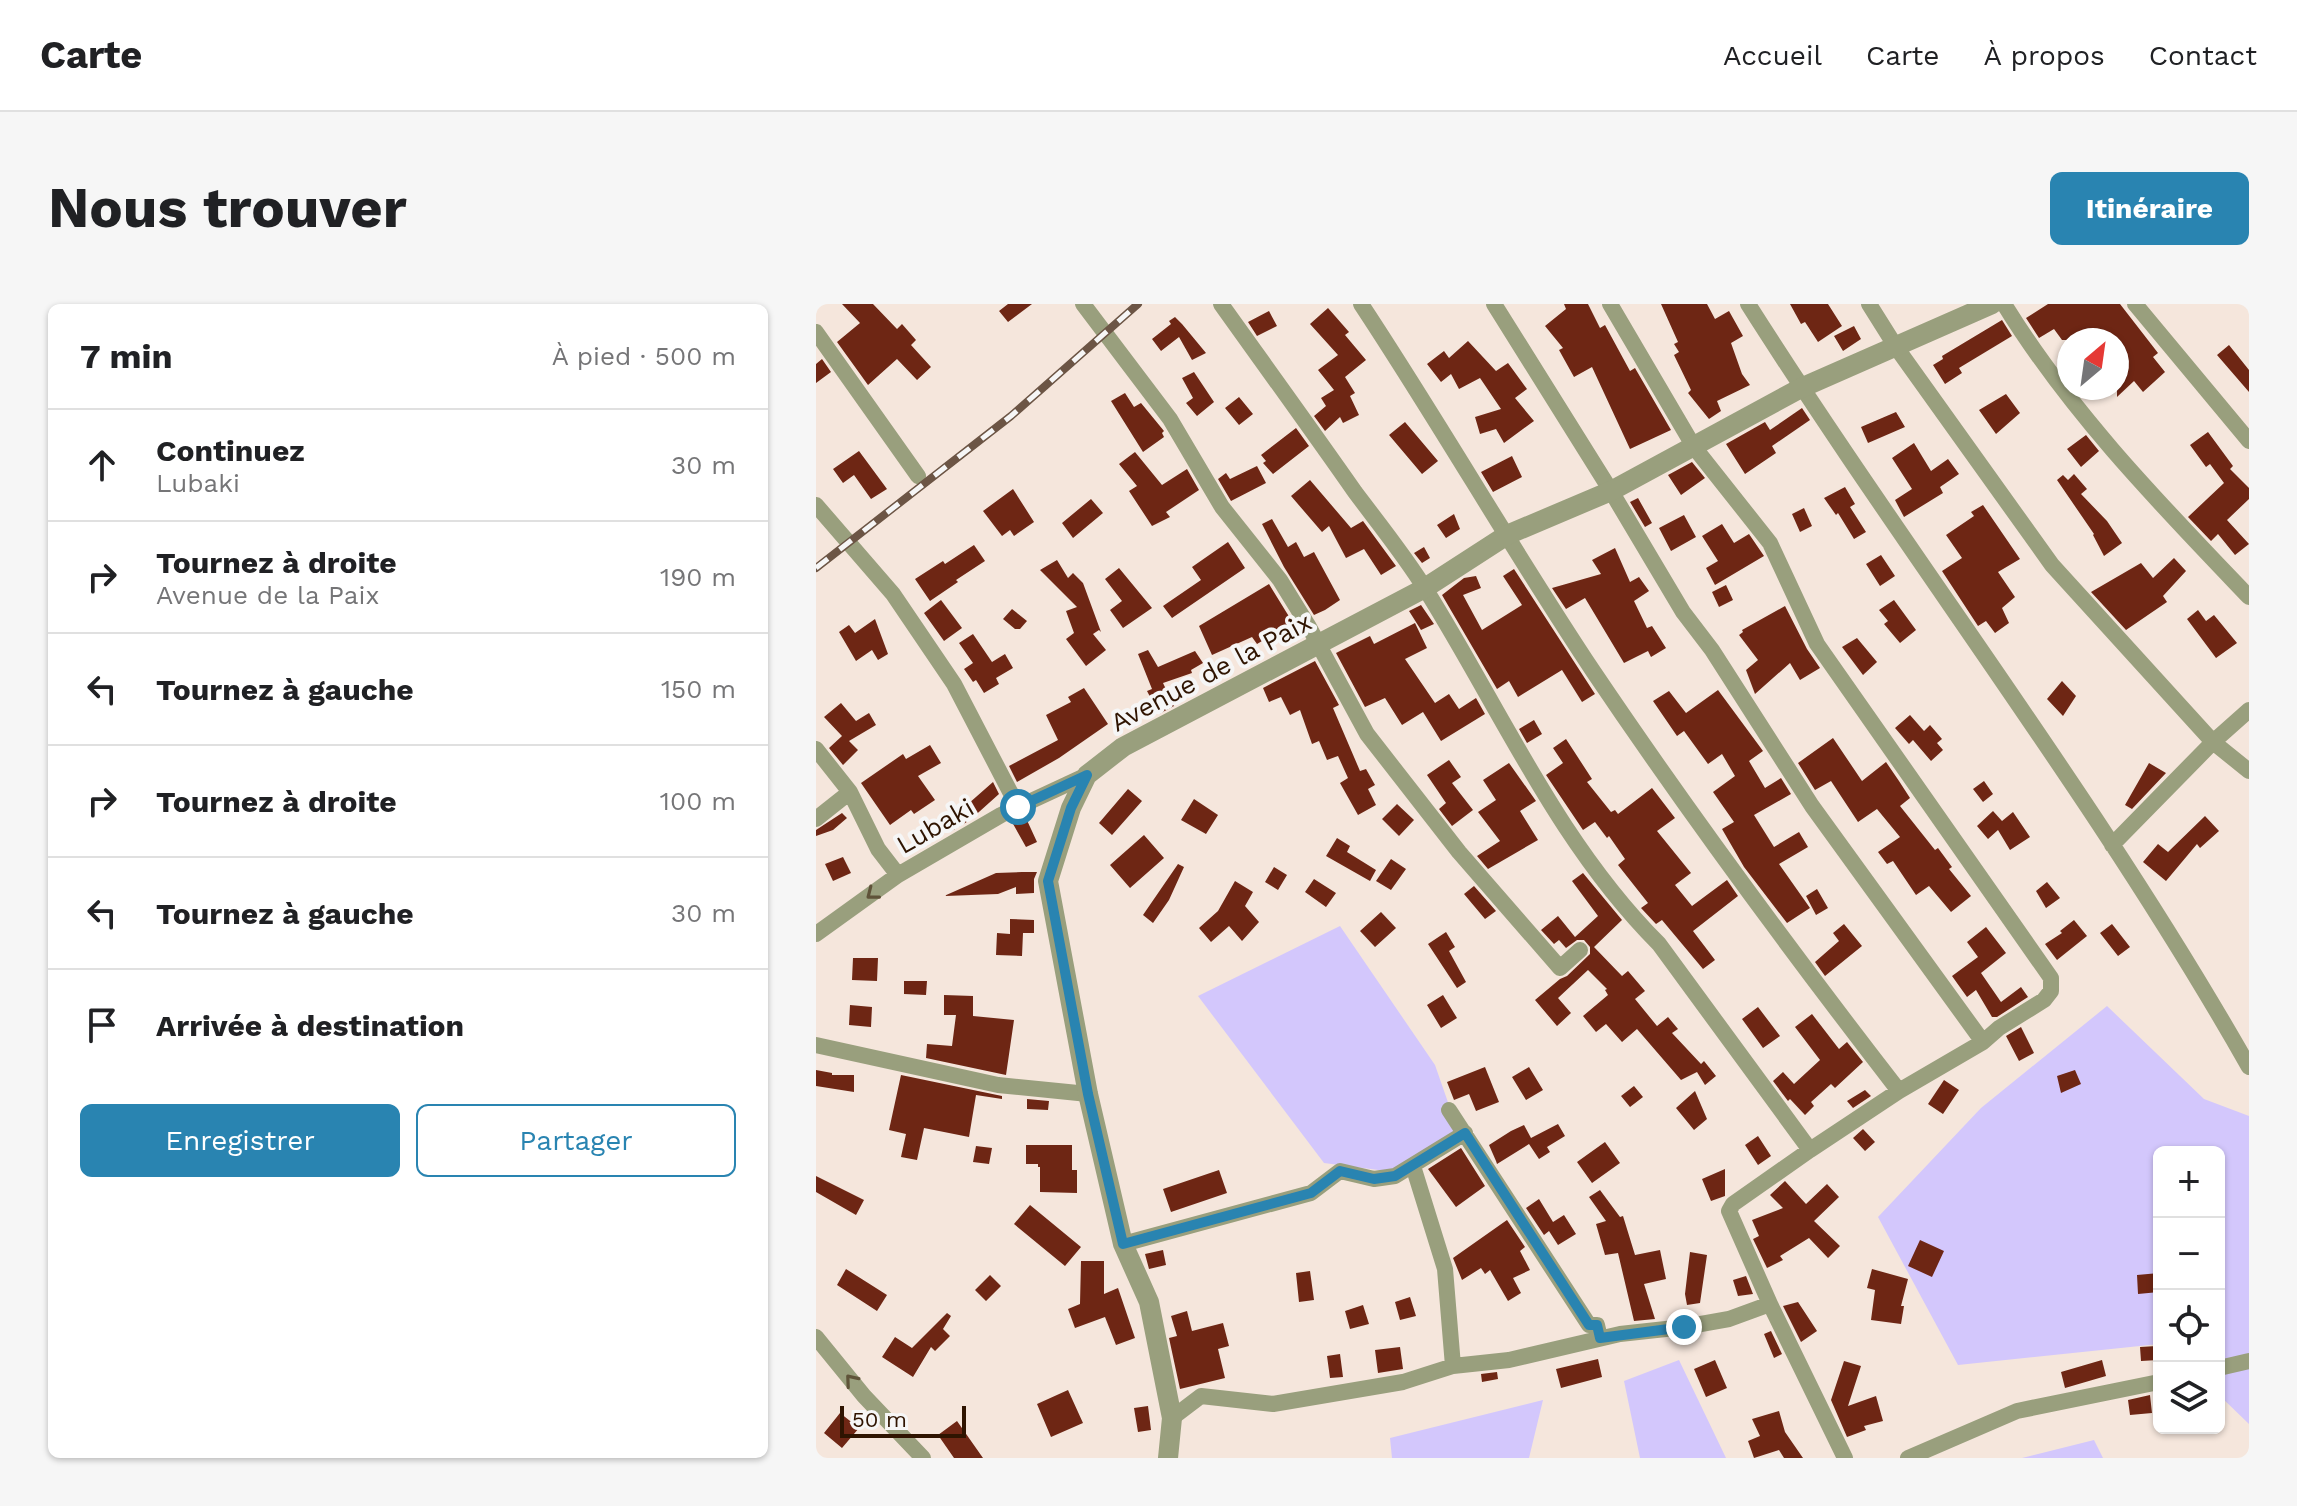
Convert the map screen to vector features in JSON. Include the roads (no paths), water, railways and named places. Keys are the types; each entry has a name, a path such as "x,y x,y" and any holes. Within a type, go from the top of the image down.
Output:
{"street":[{"path":"1083,304 1170,419 1222,507 1280,580 1367,734 1459,852 1560,968 1580,950"},
{"path":"1221,304 1425,588 1559,819 1634,919 1659,944 1810,1150"},
{"path":"1361,304 1433,413 1592,670 1785,943 1899,1091"},
{"path":"1494,304 1683,612 1712,650 1812,806 1983,1042"},
{"path":"1610,304 1694,447 1770,543 1817,644 2051,978 2051,991 2044,1000 1999,1028 1983,1042 1899,1091 1810,1150 1733,1204 1729,1211 1770,1304 1845,1458"},
{"path":"1748,304 1801,388 2112,845 2249,1067"},
{"path":"1869,304 1896,347 2052,565 2213,742 2249,771"},
{"name":"Avenue de la Paix","path":"1168,1458 1172,1418 1149,1302 1123,1244 1088,1094 1048,881 1071,808 1087,775 1123,747 1425,588 1507,535 1611,491 1801,388 1992,304"},
{"path":"2004,304 2029,344 2143,487 2249,597"},
{"path":"2135,304 2249,441"},
{"path":"816,332 918,476"},
{"path":"816,505 893,594 954,684 1018,807"},
{"path":"2112,845 2213,742 2249,710"},
{"path":"816,749 850,792 878,849 898,875"},
{"name":"Lubaki","path":"816,934 898,875 1018,807 1087,775"},
{"path":"816,819 850,792"},
{"path":"816,1045 998,1085 1088,1094"},
{"path":"1449,1110 1589,1325 1597,1325 1600,1338"},
{"path":"1123,1244 1311,1193 1340,1171 1374,1179 1395,1176 1465,1133"},
{"path":"1413,1166 1445,1269 1453,1366"},
{"path":"1172,1418 1201,1396 1273,1404 1403,1382 1453,1366 1509,1360 1600,1338 1729,1319 1770,1304"},
{"path":"816,1337 864,1396 923,1458"},
{"path":"2225,1367 2249,1361"},
{"path":"1908,1458 2017,1411 2153,1383"}],"railway":[{"path":"816,568 1011,416 1138,304"}]}
